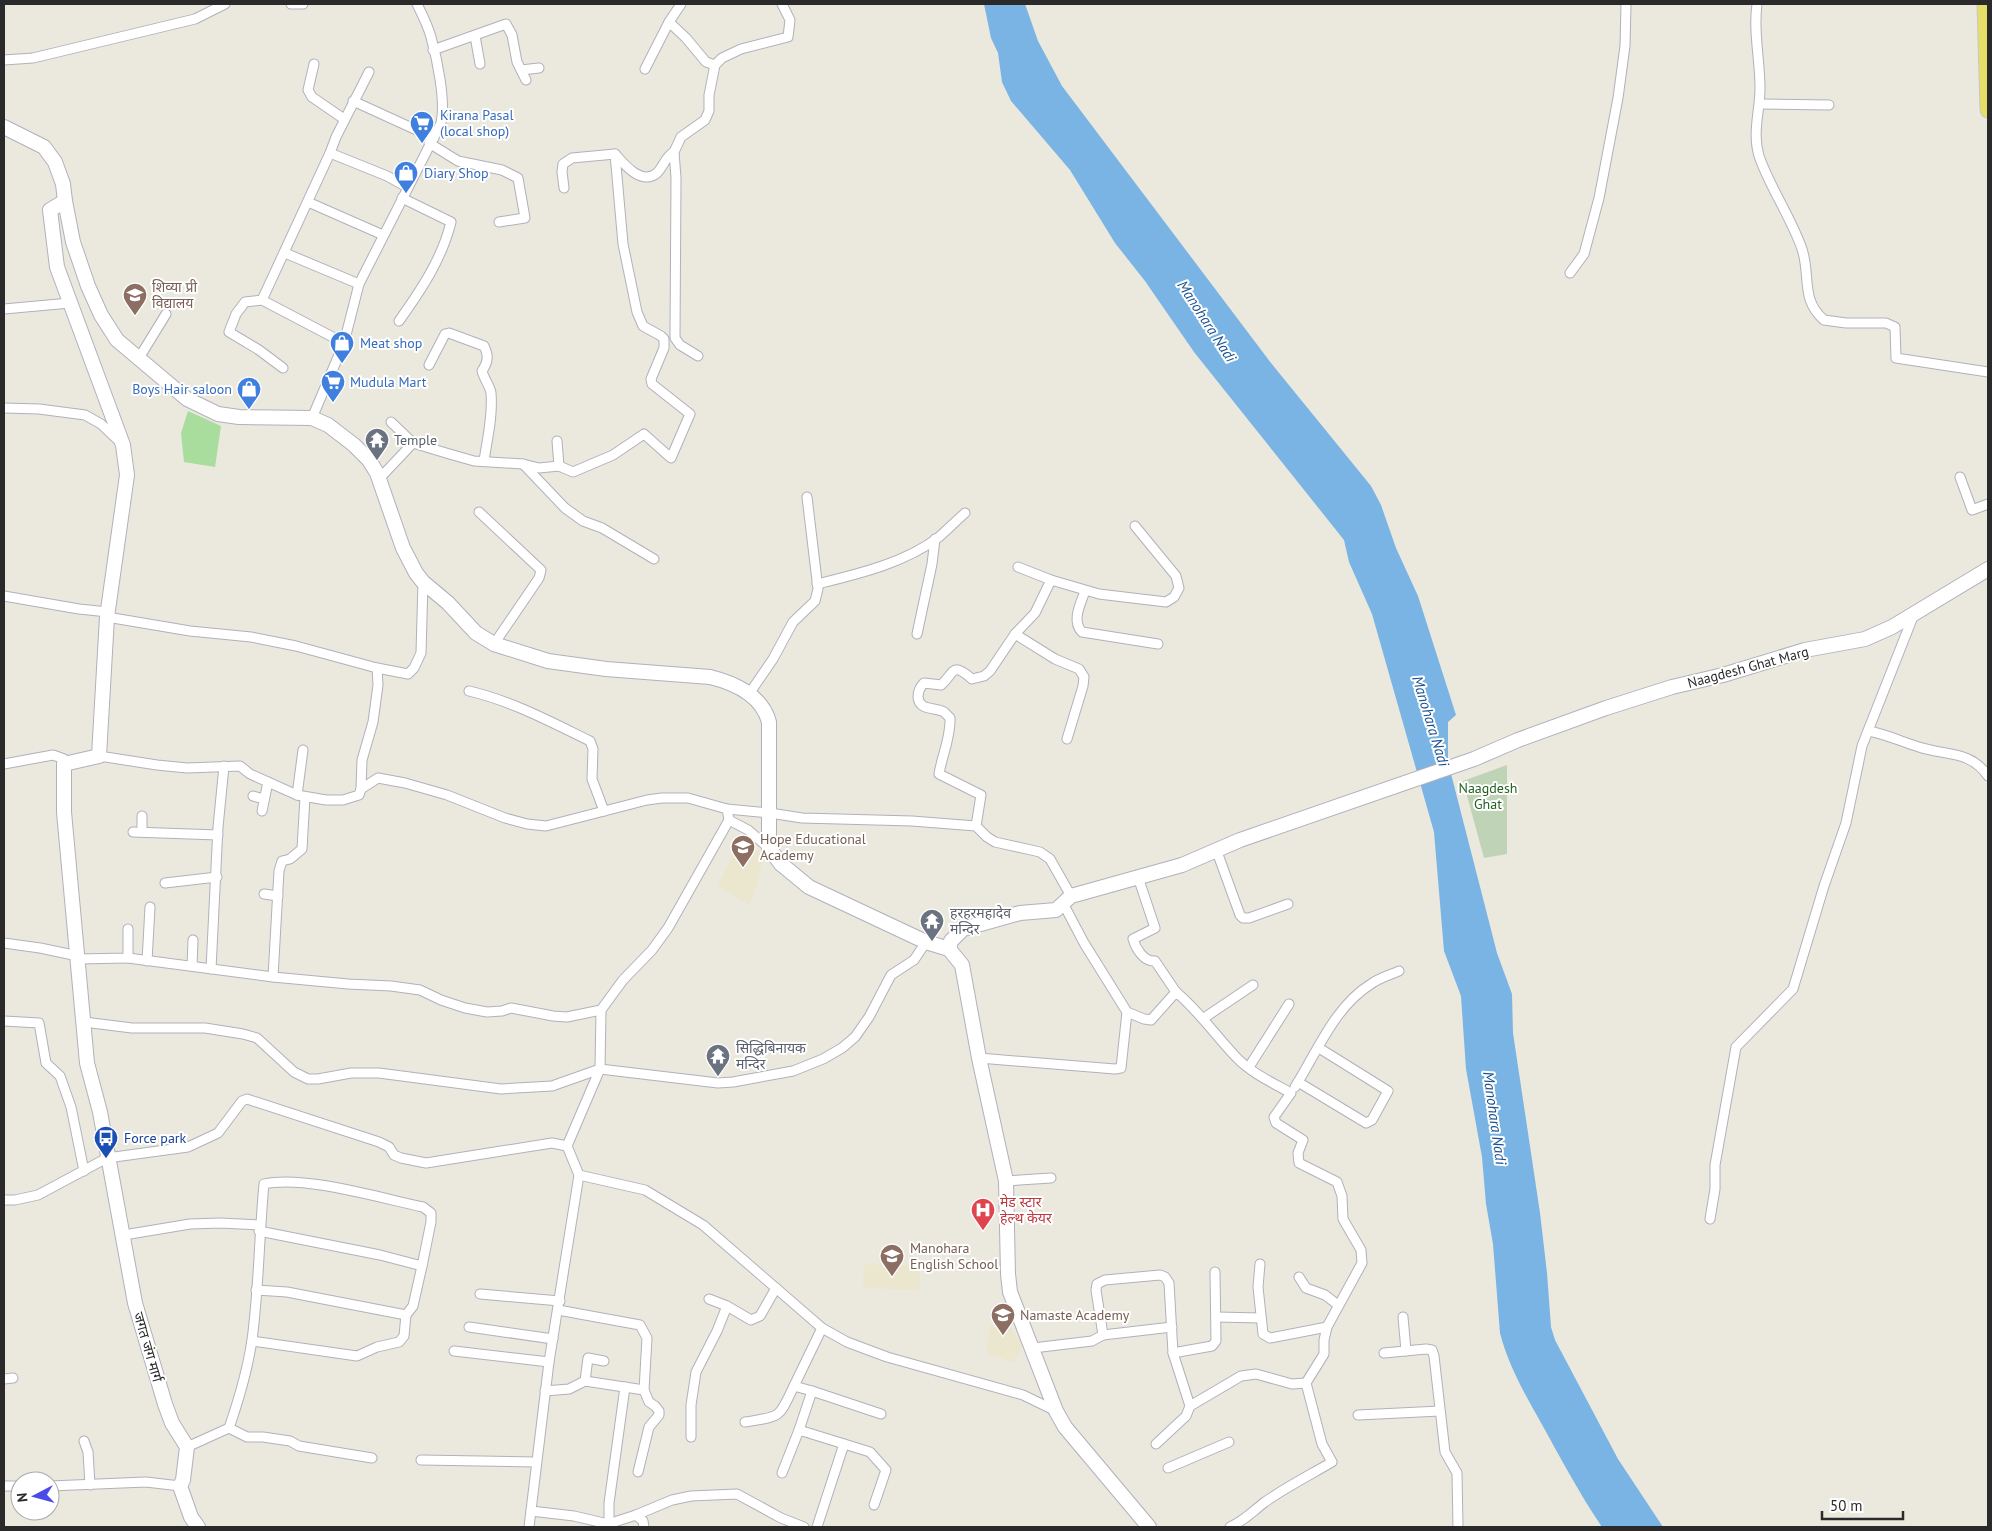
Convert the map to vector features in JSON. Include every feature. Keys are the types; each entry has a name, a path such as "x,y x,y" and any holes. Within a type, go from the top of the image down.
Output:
{"main road":[{"path":"1985,4 1988,110"}],"street":[{"path":"4,60 33,58 187,21 225,4"},
{"path":"291,4 303,4"},
{"path":"312,418 344,343 359,284 441,123 443,106 431,36 417,4"},
{"path":"646,69 669,22 681,4"},
{"path":"698,356 680,345 675,338 676,178 674,152 681,137 705,120 709,111 709,95 716,65 722,58 741,49 788,37 790,20 782,4"},
{"path":"1570,273 1584,254 1600,198 1624,55 1626,4"},
{"path":"1757,4 1755,22 1760,104 1756,141 1760,156 1802,250 1809,300 1824,320 1846,323 1886,323 1895,327 1896,358 1988,372"},
{"path":"669,22 686,38 706,62 716,65"},
{"path":"433,50 506,24 512,35 517,62 526,80"},
{"path":"475,36 480,64"},
{"path":"314,64 308,90 312,96 344,119"},
{"path":"521,70 539,68"},
{"path":"262,300 285,253 336,136 369,72"},
{"path":"353,101 431,140 458,161 502,170 518,178 525,218 499,222"},
{"path":"1760,104 1829,105"},
{"path":"4,127 44,148 55,162 63,184 64,201 73,242 88,286 101,315 117,340 157,376 187,399 218,414 239,417 312,418 328,425 354,445 369,460 379,479 403,548 422,582 448,603 476,633 494,644 548,661 606,669 723,680 742,688 760,704 767,713 769,722 769,848"},
{"path":"615,154 634,174 647,177 656,173 666,156 674,152"},
{"path":"330,153 378,172 407,187"},
{"path":"564,188 563,164 572,158 615,154"},
{"path":"391,422 413,443 465,458 484,461 523,464 539,468 559,466 573,472 613,455 644,434 671,458 690,414 652,384 651,379 664,348 664,340 661,336 643,326 637,312 623,244 615,154"},
{"path":"400,322 428,279 440,256 451,222 402,198"},
{"path":"64,201 50,210 57,267 123,445 127,475 107,614 99,756"},
{"path":"308,202 384,235"},
{"path":"285,253 359,284"},
{"path":"283,368 259,350 229,332 236,314 245,302 262,300 344,343"},
{"path":"4,309 70,303"},
{"path":"139,358 166,314"},
{"path":"429,365 445,334 449,333 484,346 488,362 482,372 491,391 484,461"},
{"path":"664,340 675,338"},
{"path":"4,408 39,409 85,415 100,424 123,445"},
{"path":"557,441 559,466"},
{"path":"379,479 413,443"},
{"path":"523,464 565,508 583,521 602,528 654,559"},
{"path":"1960,477 1972,510 1988,504"},
{"path":"749,694 773,659 793,622 815,601 818,584 807,497"},
{"path":"479,512 540,570 539,578 494,644"},
{"path":"818,584 861,573 910,554 935,539 965,513"},
{"path":"1018,567 1085,591 1166,602 1174,597 1179,588 1176,576 1135,526"},
{"path":"917,634 932,564 935,539"},
{"name":"Naagdesh Ghat Marg","path":"948,949 963,928 1020,912 1056,910 1067,900 1182,864 1216,849 1499,749 1518,740 1606,708 1672,687 1723,675 1806,650 1865,639 1892,628 1988,569"},
{"path":"976,826 981,796 939,774 941,758 950,728 950,718 944,712 922,706 918,702 920,687 924,683 941,685 951,672 956,670 962,670 972,678 984,676 1015,634 1035,613 1051,580"},
{"path":"4,596 190,631 260,639 339,656 377,668 408,674 414,668 420,653 422,582"},
{"path":"1085,591 1076,620 1082,632 1158,644"},
{"path":"1710,1219 1715,1189 1715,1165 1736,1047 1793,989 1824,886 1846,822 1862,746 1914,614"},
{"path":"1015,634 1055,659 1083,672 1083,686 1067,739"},
{"path":"4,764 53,755 64,759 64,764 99,756 187,768 240,766 250,774 301,796 326,800 343,800 359,795 361,789 362,760 373,722 378,685 377,668"},
{"path":"470,691 488,695 525,710 590,741 593,749 592,780 604,811"},
{"path":"1868,731 1887,734 1921,748 1952,752 1978,765 1988,776"},
{"path":"273,978 279,871 282,861 290,859 302,850 301,796 303,750"},
{"name":"जगत जंग मार्ग","path":"64,764 64,812 87,1063 100,1112 135,1303 150,1358 172,1424 187,1447"},
{"path":"211,969 218,835 224,766"},
{"path":"361,789 378,778 405,783 447,795 505,818 527,824 546,826 647,800 662,798 688,798 727,809 802,818 912,821 976,826 995,842 1040,852 1050,858 1084,943 1127,1012 1151,1020 1176,992"},
{"path":"262,811 268,782"},
{"path":"253,796 264,799"},
{"path":"529,1527 549,1362 579,1175 567,1146 600,1069 601,1010 623,980 652,950 668,928 729,820 727,809"},
{"path":"142,816 137,832 218,835"},
{"path":"729,820 748,830 769,848 781,864 809,887 926,942 948,949 962,965 979,1058 1006,1181 1010,1292 1056,1411 1065,1427 1148,1527"},
{"path":"1216,849 1240,915 1243,918 1249,918 1288,904"},
{"path":"165,883 217,877"},
{"path":"1138,877 1155,928 1133,939 1143,957 1151,962 1155,961 1176,992 1194,1007 1237,1058 1261,1076 1291,1094"},
{"path":"264,894 278,896"},
{"path":"148,961 150,906"},
{"path":"128,929 128,958"},
{"path":"192,966 193,940"},
{"path":"84,1022 132,1028 205,1028 243,1034 257,1038 294,1072 308,1079 318,1080 351,1073 379,1073 501,1089 520,1089 552,1086 600,1069 718,1083 733,1082 793,1071 842,1048 855,1037 869,1017 891,975 914,960 926,942"},
{"path":"4,943 40,948 78,958 128,958 273,978 384,985 420,990 465,1008 487,1012 511,1008 552,1016 568,1017 601,1010"},
{"path":"1230,1527 1247,1518 1265,1502 1288,1487 1332,1462 1322,1444 1306,1383 1324,1354 1324,1340 1327,1327 1362,1263 1361,1250 1343,1219 1342,1196 1337,1182 1298,1162 1298,1153 1302,1140 1276,1123 1274,1117 1291,1094 1329,1028 1350,1002 1370,984 1399,971"},
{"path":"1204,1018 1253,985"},
{"path":"1249,1067 1289,1004"},
{"path":"979,1058 1121,1068 1127,1012"},
{"path":"4,1021 39,1023 46,1063 60,1076 71,1107 84,1171"},
{"path":"1298,1082 1366,1123 1372,1120 1388,1091 1319,1048"},
{"path":"4,1200 38,1195 107,1158 188,1147 218,1133 242,1101 247,1099 379,1142 389,1147 394,1155 421,1163 552,1143 567,1146"},
{"path":"579,1175 645,1190 703,1225 822,1328 865,1350 1023,1395 1056,1411"},
{"path":"1006,1181 1051,1178"},
{"path":"229,1428 252,1341 259,1228 264,1184 275,1181 328,1187 423,1207 431,1212 431,1222 413,1306 406,1315 404,1336 398,1342 357,1356 252,1341"},
{"path":"124,1235 190,1224 220,1223 259,1228 422,1266"},
{"path":"1260,1264 1258,1286 1263,1334 1270,1338 1327,1327"},
{"path":"1174,1353 1212,1346 1216,1341 1215,1272"},
{"path":"1104,1335 1096,1290 1097,1284 1105,1280 1160,1275 1166,1277 1169,1283 1174,1353 1190,1406"},
{"path":"1300,1277 1306,1288 1325,1295 1338,1305"},
{"path":"709,1298 751,1320 760,1316 776,1288"},
{"path":"256,1290 314,1297 406,1315"},
{"path":"480,1294 559,1306 640,1325 647,1338 644,1390 648,1402 655,1406 659,1416 650,1427 638,1472"},
{"path":"691,1437 696,1372 717,1331 727,1306"},
{"path":"1216,1317 1261,1318"},
{"path":"1403,1317 1406,1351"},
{"path":"469,1327 553,1339"},
{"path":"1033,1348 1092,1341 1104,1335 1172,1327"},
{"path":"745,1422 776,1417 783,1409 822,1328"},
{"path":"1384,1353 1432,1350 1445,1452 1457,1473 1458,1527"},
{"path":"454,1351 549,1362"},
{"path":"585,1381 588,1358 604,1361"},
{"path":"1156,1444 1186,1416 1190,1406 1241,1376 1256,1374 1292,1384 1306,1383"},
{"path":"545,1391 569,1389 585,1381 644,1390"},
{"path":"794,1386 880,1414"},
{"path":"608,1526 617,1436 625,1387"},
{"path":"782,1473 812,1391"},
{"path":"1358,1415 1440,1411"},
{"path":"198,1527 191,1518 180,1486 183,1480 187,1447 229,1428"},
{"path":"229,1428 247,1437 290,1441 299,1446 372,1458"},
{"path":"799,1430 870,1452 886,1470 874,1506"},
{"path":"84,1442 88,1452 90,1485"},
{"path":"1168,1468 1229,1442"},
{"path":"817,1527 844,1444"},
{"path":"421,1460 536,1462"},
{"path":"60,1486 146,1482 180,1486"},
{"path":"531,1511 574,1516 608,1526 672,1500 710,1494 737,1494 781,1518 804,1527"},
{"path":"636,1515 643,1521 644,1527"}],"shaded area":[{"name":"Hope Educational Academy","path":"747,844 764,854 755,892 749,905 718,886 736,847"},
{"name":"Manohara English School","path":"864,1264 920,1266 920,1290 863,1288"},
{"name":"Namaste Academy","path":"1007,1322 1023,1345 1013,1362 987,1354 989,1325 999,1328"}],"green space":[{"path":"188,411 221,426 215,467 184,462 181,433"},
{"name":"Naagdesh Ghat","path":"1507,765 1507,854 1484,858 1463,781"}],"water":[{"name":"Manohara Nadi","path":"984,4 1025,4 1038,41 1062,86 1271,363 1371,486 1381,505 1396,548 1418,596 1456,715 1448,722 1448,762 1497,953 1512,994 1513,1033 1540,1213 1551,1327 1555,1340 1618,1459 1663,1527 1602,1527 1528,1400 1503,1345 1500,1333 1493,1244 1486,1204 1482,1157 1466,1069 1461,996 1444,951 1434,832 1372,614 1349,562 1344,540 1194,352 1145,281 1115,243 1070,170 1011,101 1002,82 998,53 991,38"}],"place":[{"name":"Kirana Pasal (local shop)","path":"422,144"},
{"name":"Diary Shop","path":"406,194"},
{"name":"शिव्या प्री विद्यालय","path":"135,316"},
{"name":"Meat shop","path":"342,364"},
{"name":"Mudula Mart","path":"333,403"},
{"name":"Boys Hair saloon","path":"249,410"},
{"name":"Temple","path":"377,461"},
{"name":"Hope Educational Academy","path":"743,868"},
{"name":"हरहरमहादेव मन्दिर","path":"932,942"},
{"name":"सिद्धिबिनायक मन्दिर","path":"718,1077"},
{"name":"Force park","path":"106,1159"},
{"name":"मेड स्टार हेल्थ केयर","path":"983,1231"},
{"name":"Manohara English School","path":"892,1277"},
{"name":"Namaste Academy","path":"1003,1336"}]}
